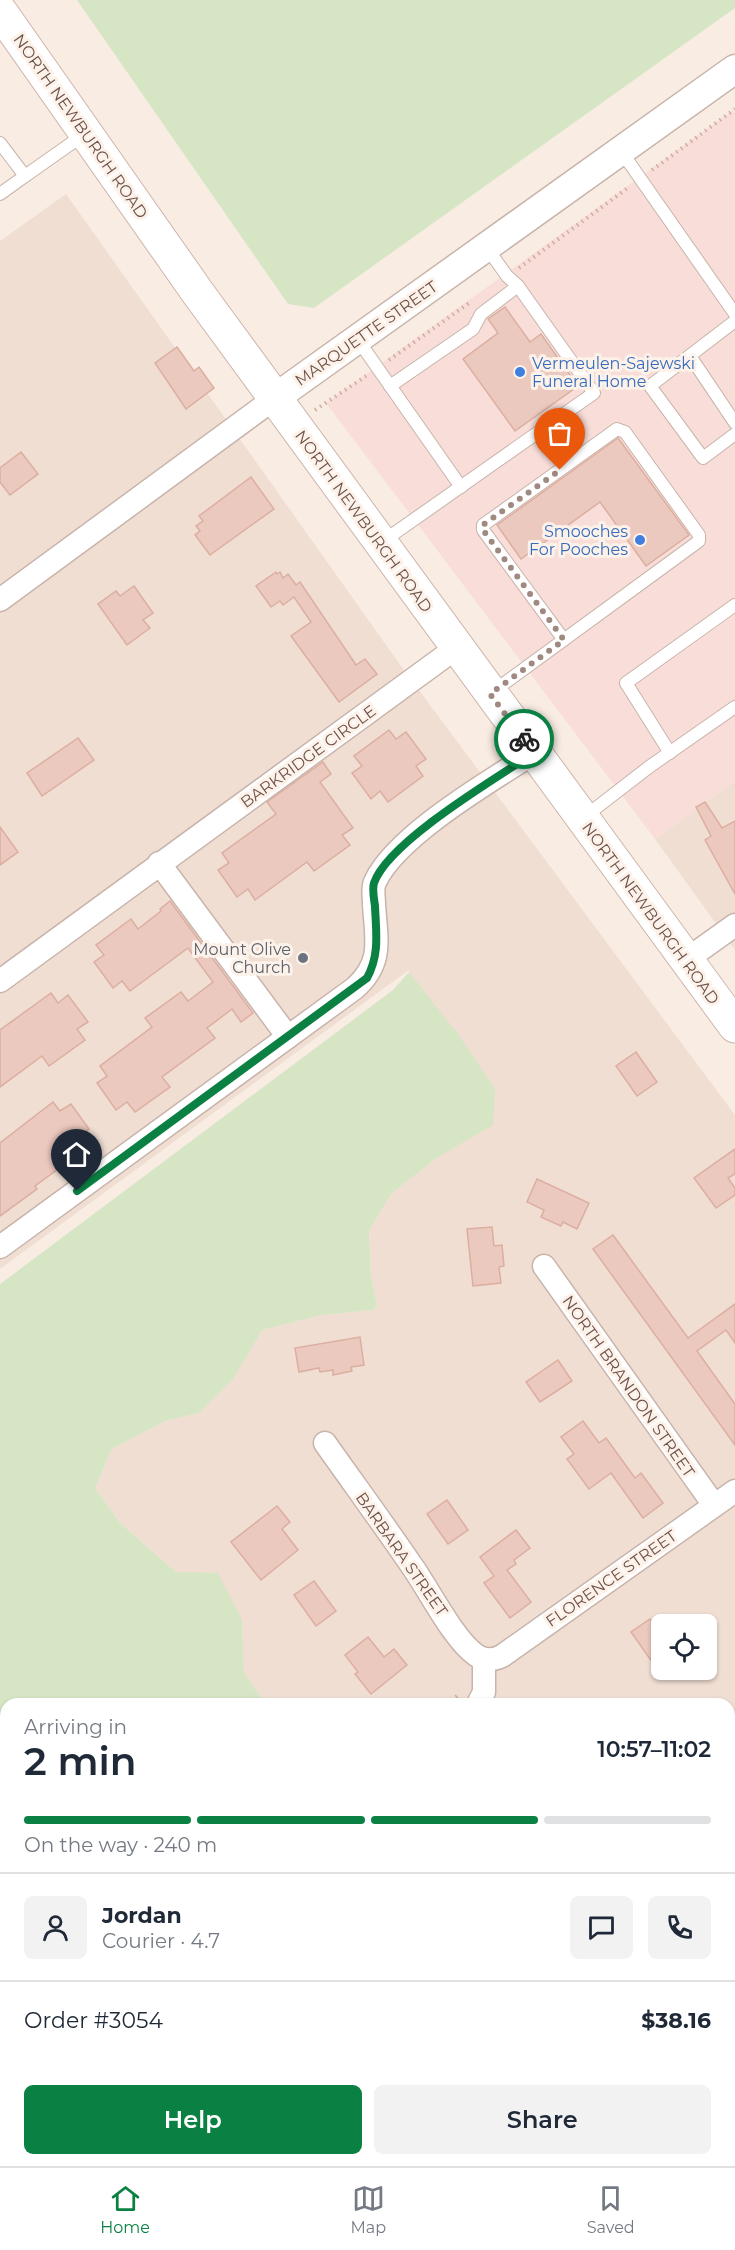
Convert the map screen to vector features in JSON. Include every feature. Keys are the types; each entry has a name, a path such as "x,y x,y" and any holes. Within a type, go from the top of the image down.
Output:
{"main road":[{"name":"NORTH NEWBURGH ROAD","path":"0,11 456,648 735,1026"}],"street":[{"name":"MARQUETTE STREET","path":"0,600 275,398 735,69"},
{"name":"BARKRIDGE CIRCLE","path":"0,981 456,648"},
{"path":"0,1247 367,978 374,964 377,949 373,884 385,865 416,834 534,753"},
{"path":"159,864 288,1037"},
{"path":"686,960 735,925"},
{"name":"NORTH BRANDON STREET","path":"544,1266 714,1505"},
{"name":"BARBARA STREET","path":"325,1443 413,1567 452,1628 474,1653 484,1659"},
{"name":"FLORENCE STREET","path":"484,1659 495,1659 502,1656 735,1491"},
{"path":"481,1698 484,1692 484,1659"}],"lane":[{"path":"0,194 86,133"},
{"path":"0,143 25,176"},
{"path":"621,151 735,314"},
{"path":"381,543 594,393 518,286 507,276 487,248"},
{"path":"390,386 473,328 481,314 518,286"},
{"path":"735,321 650,386 703,458 735,434"},
{"path":"358,340 461,487"},
{"path":"690,356 735,423"},
{"path":"490,694 564,640 699,541 699,535 625,432 617,429 483,525 483,530 564,640"},
{"path":"670,753 626,683 735,605"},
{"path":"582,819 735,706"}],"shaded area":[{"path":"733,110 735,114 735,781 655,839 326,403"},
{"path":"66,194 401,666 735,1115 735,1698 262,1698 244,1673 242,1620 176,1572 121,1524 95,1488 112,1449 165,1421 199,1413 233,1379 261,1330 322,1315 373,1310 377,1306 371,1277 369,1231 391,1194 438,1157 409,970 0,1269 0,241"},
{"path":"735,781 735,950 655,839"}],"green space":[{"path":"77,0 735,0 735,8 314,308 288,304"},
{"path":"409,972 458,1034 495,1089 493,1125 438,1157 391,1194 369,1231 371,1277 377,1306 373,1310 322,1315 262,1330 233,1379 199,1413 165,1421 112,1449 95,1488 121,1524 176,1572 218,1573 242,1620 244,1673 262,1698 0,1698 0,1284 393,990"}],"building":[{"name":"Vermeulen-Sajewski Funeral Home","path":"505,307 530,342 541,334 578,386 515,431 463,359 498,333 488,319"},
{"path":"177,347 194,371 199,367 214,388 186,409 155,363"},
{"path":"618,438 689,535 646,566 600,502 521,559 497,525"},
{"path":"21,452 38,474 10,495 0,482 0,468"},
{"path":"251,477 274,509 210,555 195,535 200,531 196,526 203,521 199,516"},
{"path":"276,572 277,574 280,572 283,578 288,574 296,585 300,582 356,665 365,659 377,674 339,702 291,636 311,622 294,597 283,605 280,601 271,607 256,586"},
{"path":"134,586 153,613 143,620 150,628 127,645 98,604 116,591 120,596"},
{"path":"389,730 396,739 406,732 426,759 416,766 423,776 388,802 380,791 371,799 352,773 362,766 354,756"},
{"path":"78,738 94,760 42,796 27,773"},
{"path":"323,762 331,774 320,782 353,828 342,835 350,845 314,871 307,862 255,900 248,889 237,897 218,870 229,863 222,853 276,814 267,802"},
{"path":"705,802 722,828 735,821 735,894 705,840 711,836 696,807"},
{"path":"0,827 18,852 0,865"},
{"path":"170,901 253,1013 241,1022 232,1009 207,1028 215,1038 162,1077 170,1087 135,1112 127,1102 116,1110 97,1083 107,1076 100,1066 152,1027 145,1018 181,992 188,1001 213,982 188,948 130,991 122,981 113,988 94,962 104,955 96,945 131,919 138,929"},
{"path":"51,993 58,1003 68,995 88,1022 77,1029 85,1040 49,1066 42,1056 0,1087 0,1030"},
{"path":"636,1052 657,1082 637,1096 616,1066"},
{"path":"53,1102 60,1111 71,1104 89,1129 79,1137 87,1148 35,1186 37,1189 0,1216 0,1143"},
{"path":"735,1149 735,1174 728,1178 735,1188 735,1195 716,1208 694,1178"},
{"path":"537,1179 589,1203 577,1229 563,1222 561,1226 541,1217 544,1210 527,1202"},
{"path":"492,1227 494,1246 502,1245 504,1266 499,1267 501,1283 473,1286 467,1229"},
{"path":"613,1235 688,1338 735,1304 735,1343 726,1330 697,1351 735,1404 735,1445 593,1249"},
{"path":"360,1337 364,1365 351,1367 352,1371 333,1375 333,1370 320,1372 319,1368 299,1372 295,1348"},
{"path":"558,1360 572,1381 540,1402 526,1382"},
{"path":"583,1421 599,1443 606,1438 635,1478 641,1473 663,1503 643,1518 611,1473 589,1489 567,1459 574,1454 561,1437"},
{"path":"447,1500 468,1530 448,1544 427,1514"},
{"path":"277,1506 290,1522 282,1529 298,1550 261,1580 231,1542"},
{"path":"516,1530 530,1548 514,1560 516,1564 507,1570 531,1602 510,1618 484,1583 494,1576 480,1557"},
{"path":"314,1581 336,1611 316,1626 294,1595"},
{"path":"651,1620 651,1660 631,1632"},
{"path":"368,1637 384,1657 394,1649 407,1665 371,1694 355,1674 358,1672 345,1655"}],"way so far":[{"path":"524,739 490,694 564,640 483,530 483,525 560,470"}],"place":[{"name":"Vermeulen-Sajewski Funeral Home","path":"520,372"},
{"name":"Smooches For Pooches","path":"640,540"},
{"name":"Mount Olive Church","path":"303,958"}],"route":[{"path":"77,1191 367,978 374,964 377,949 373,884 385,865 416,834 534,753 524,739"}]}
